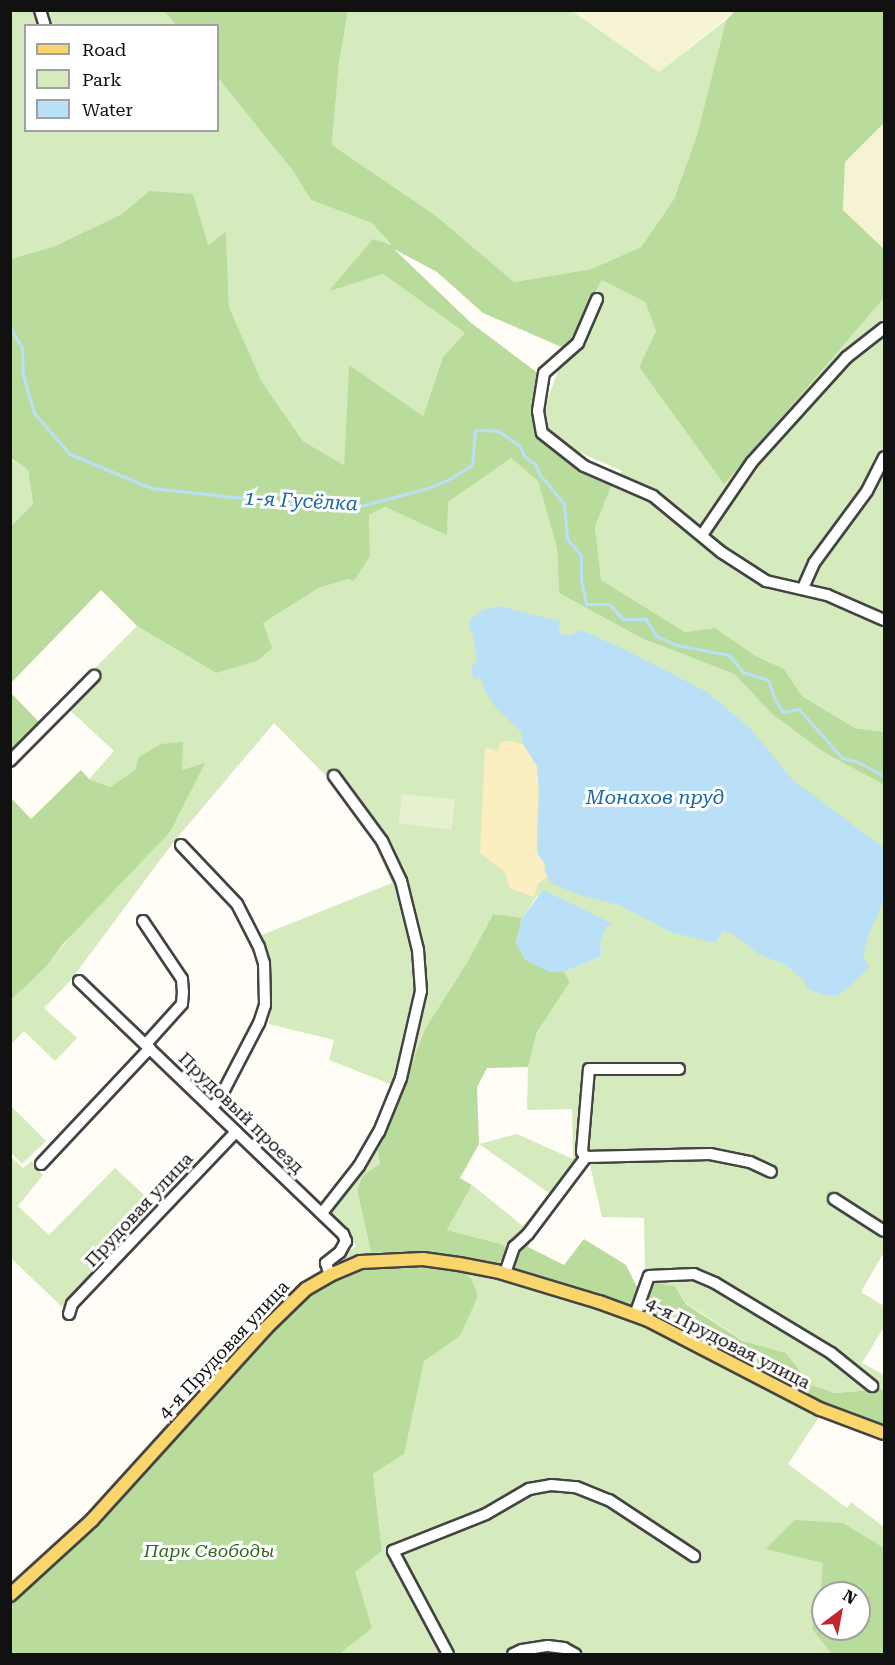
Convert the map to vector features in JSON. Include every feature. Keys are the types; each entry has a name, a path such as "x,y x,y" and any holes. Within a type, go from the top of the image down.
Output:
{"main road":[{"name":"4-я Прудовая улица","path":"10,1595 93,1520 266,1328 306,1289 360,1262 423,1258 505,1273 635,1315 820,1409 885,1433"}],"street":[{"path":"597,299 578,343 544,373 538,411 542,433 584,466 653,496 702,534 721,552 766,581 803,588 883,615"},
{"path":"702,534 753,462 848,357 885,328"},
{"path":"803,588 814,563 867,491 885,457"},
{"path":"10,761 94,676"},
{"path":"322,1213 354,1173 379,1132 401,1078 421,991 418,950 401,881 382,841 334,776"},
{"path":"181,845 237,904 264,963 265,1005 259,1023 219,1100 211,1108"},
{"path":"40,1164 148,1046 182,1004 182,979 143,921"},
{"name":"Прудовый проезд","path":"79,981 343,1234 346,1241 340,1252 326,1263 330,1275"},
{"path":"586,1157 582,1152 589,1069 680,1069"},
{"name":"Прудовая улица","path":"69,1314 72,1304 236,1132"},
{"path":"586,1157 710,1154 750,1162 771,1172"},
{"path":"505,1273 514,1247 528,1234 586,1157"},
{"path":"834,1198 885,1231"},
{"path":"635,1315 649,1276 694,1274 715,1283 831,1353 872,1386"},
{"path":"448,1654 393,1551 486,1514 529,1489 550,1485 576,1487 609,1500 694,1556"},
{"path":"513,1654 522,1650 548,1647 564,1648 575,1654"}],"shaded area":[{"path":"572,11 735,11 659,72"},
{"path":"884,123 884,249 843,210 845,162"}],"green space":[{"path":"11,11 164,11 175,24 24,24 24,132 219,132 219,79 293,171 311,200 372,223 392,247 383,274 465,333 443,357 423,416 349,366 344,465 303,441 262,382 229,307 226,233 208,245 149,191 122,214 55,246 11,259"},
{"path":"164,11 348,11 339,63 332,145 435,215 514,282 591,269 641,247 674,199 697,135 726,20 735,11 884,11 884,123 845,162 843,210 884,249 884,298 724,484 639,367 656,331 645,302 602,280 566,349 483,313 437,272 394,249 470,322 539,374 531,413 537,434 613,482 595,527 601,580 685,632 715,628 756,656 784,669 802,696 855,728 884,732 884,785 825,753 773,715 734,674 641,638 559,593 557,548 538,481 511,458 448,502 447,535 385,507 369,515 370,556 354,581 348,579 319,588 263,623 272,648 257,661 216,673 137,626 101,590 11,683 11,526 33,504 28,470 11,458 11,259 55,246 122,214 149,191 193,194 208,245 226,232 229,307 262,382 303,441 344,465 349,365 423,416 443,357 465,333 383,274 329,291 373,239 391,245 372,223 311,200 293,171 219,79 219,24 175,24"},
{"path":"348,11 572,11 659,72 726,20 697,135 674,199 641,247 591,269 514,282 435,215 332,145 339,63"},
{"path":"602,280 645,302 656,331 639,367 724,483 884,298 884,732 855,728 802,696 784,669 756,656 715,628 685,632 600,580 595,527 613,482 622,471 565,446 550,433 543,412 566,349"},
{"path":"10,458 28,470 33,504 11,526"},
{"path":"511,458 538,480 557,548 559,593 641,638 734,674 773,715 825,753 884,785 884,1252 861,1292 884,1306 884,1327 862,1363 884,1375 884,1389 835,1393 811,1385 786,1353 744,1341 686,1303 675,1286 651,1282 645,1276 644,1218 602,1217 589,1161 510,1250 501,1244 447,1230 472,1185 523,1226 549,1193 479,1144 517,1134 573,1159 572,1109 527,1110 528,1067 537,1032 570,982 564,972 602,956 600,943 606,927 537,896 522,918 493,914 468,961 425,1029 400,1096 380,1164 363,1175 357,1189 371,1253 344,1259 343,1255 356,1246 331,1212 330,1200 356,1164 376,1129 393,1085 329,1060 334,1040 269,1024 271,1004 269,962 262,935 392,883 375,845 356,814 330,780 274,723 172,844 70,981 44,1008 77,1038 55,1061 24,1031 11,1044 11,1000 47,966 204,764 182,771 135,770 110,787 89,779 114,751 61,702 137,626 216,673 263,623 319,588 348,579 370,556 369,515 385,507 447,534 447,502"},
{"path":"11,693 40,723 10,753"},
{"path":"183,742 182,770 205,763 170,832 63,944 47,966 11,1000 11,798 31,819 81,770 89,779 110,787 135,770 139,757 161,744"},
{"path":"402,794 455,800 452,829 399,824"},
{"path":"493,914 522,918 516,943 550,972 564,972 570,982 537,1032 528,1067 487,1068 477,1087 479,1144 460,1178 472,1185 447,1230 501,1244 510,1250 498,1264 422,1251 371,1253 357,1189 363,1175 380,1164 378,1151 425,1029 468,961"},
{"path":"11,1106 46,1141 22,1164 11,1153"},
{"path":"10,1156 23,1168 32,1161 43,1175 18,1206 49,1235 115,1168 157,1207 62,1307 11,1258"},
{"path":"533,1236 528,1247 564,1265 584,1239 626,1265 639,1291 637,1301 630,1306 515,1270 512,1266 518,1248"},
{"name":"Парк Свободы","path":"422,1265 463,1270 472,1280 478,1296 460,1336 424,1361 404,1454 373,1474 382,1551 355,1572 372,1628 339,1654 11,1654 10,1600 268,1331 307,1296 331,1280 360,1267"},
{"path":"463,1270 599,1307 636,1321 819,1417 788,1464 847,1508 851,1502 884,1527 884,1654 11,1654","holes":["404,1454 373,1474 382,1551 354,1572 372,1628 301,1502"]},
{"path":"651,1282 675,1286 686,1304 743,1341 786,1353 811,1385 835,1393 884,1389 884,1424 824,1404 654,1314 647,1307"},
{"path":"795,1520 843,1523 884,1548 884,1654 832,1654 822,1641 871,1641 871,1581 822,1581 823,1563 766,1549"}],"sand":[{"path":"511,741 523,744 537,766 539,776 537,831 547,877 538,884 534,897 510,888 504,871 480,853 485,748 497,751 501,742"}],"water":[{"name":"Монахов пруд","path":"499,606 561,622 558,633 570,636 581,630 628,651 707,692 750,728 793,780 884,848 884,900 869,934 863,955 869,967 850,986 839,995 824,995 808,989 802,978 784,964 758,954 736,936 723,931 715,943 671,932 619,905 580,895 551,883 544,869 546,865 538,855 537,766 523,744 521,732 496,708 486,693 480,676 474,680 472,673 472,666 477,662 473,635 469,630 470,620 483,610"},
{"path":"543,890 612,923 606,927 600,943 602,956 564,972 550,972 525,960 516,943 522,918"}],"waterway":[{"name":"1-я Гусёлка","path":"10,327 22,348 23,375 34,413 70,454 151,488 279,502 360,506 428,488 449,479 472,465 475,430 498,431 519,445 525,457 535,464 540,475 564,504 567,539 581,555 581,580 586,604 609,604 623,619 646,619 656,636 676,645 729,655 743,672 768,680 775,700 783,712 799,709 842,758 856,761 884,776"}]}
